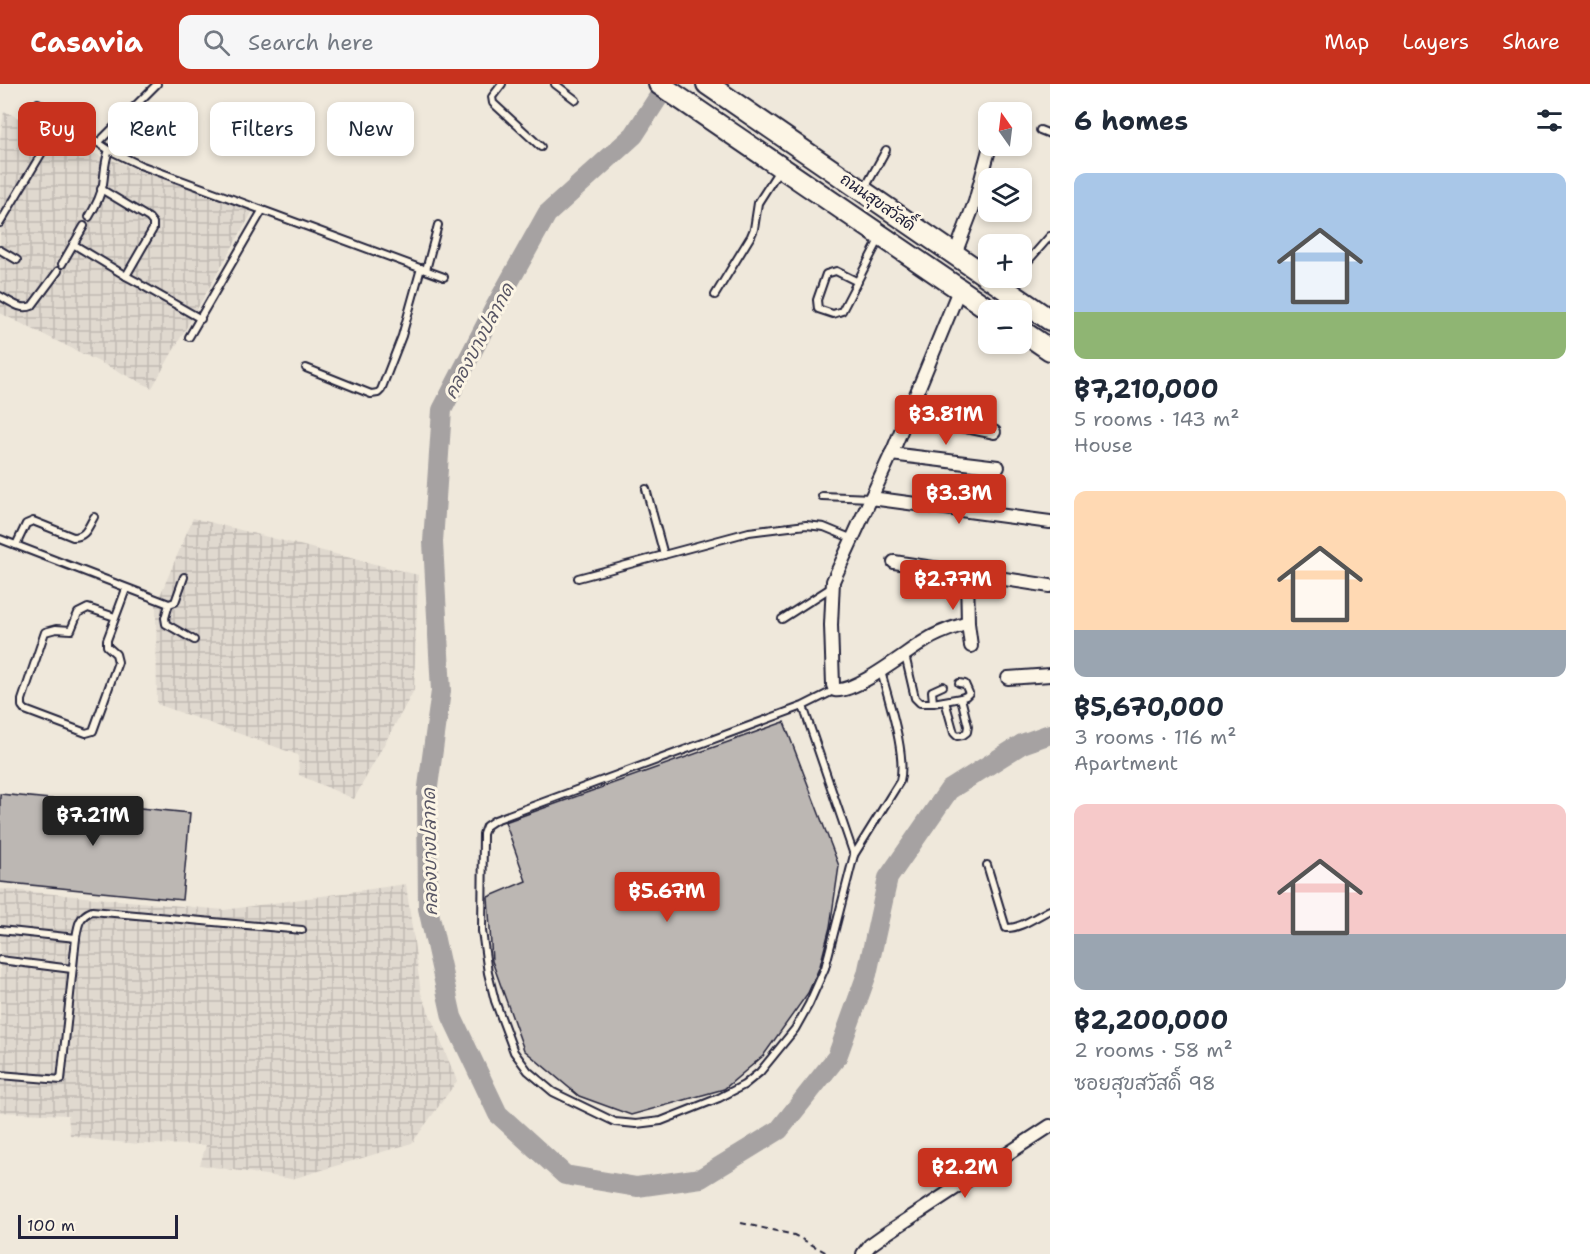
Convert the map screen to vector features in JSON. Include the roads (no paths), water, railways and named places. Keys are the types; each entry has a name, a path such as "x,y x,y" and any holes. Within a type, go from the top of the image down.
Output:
{"main road":[{"name":"ถนนสุขสวัสดิ์","path":"659,84 978,302"},
{"name":"ถนนสุขสวัสดิ์","path":"706,84 955,254 1006,285 1050,320"},
{"path":"1032,338 1050,350"}],"street":[{"path":"955,254 975,202 987,156"},
{"path":"959,290 891,454 835,574 832,587 832,685 835,690 840,691 850,687 939,633 968,623"},
{"path":"908,414 994,432"},
{"path":"891,454 998,467"},
{"path":"871,498 1050,522"},
{"path":"894,562 1050,586"},
{"path":"967,574 971,646"},
{"path":"1008,678 1050,675"},
{"path":"863,1254 870,1245 884,1235 1050,1126"}],"lane":[{"path":"108,149 98,143 157,84"},
{"path":"502,84 492,97 493,103 541,147"},
{"path":"555,84 576,100"},
{"path":"1041,130 1050,134"},
{"path":"864,192 886,150"},
{"path":"89,217 101,189 108,153"},
{"path":"0,223 40,156"},
{"path":"122,156 150,169 444,277"},
{"path":"715,295 751,236 758,203 780,167"},
{"path":"101,189 149,218 153,223 153,229 126,276"},
{"path":"189,338 262,211"},
{"path":"306,368 371,394 381,390 402,336 438,225"},
{"path":"62,264 84,226"},
{"path":"858,282 836,271 826,274 817,300 818,309 838,314 842,311 858,282 881,236"},
{"path":"1032,257 1050,236"},
{"path":"74,244 201,318"},
{"path":"0,250 17,260"},
{"path":"0,296 23,308 28,308 32,306 58,271"},
{"path":"646,489 664,555"},
{"path":"822,496 871,498"},
{"path":"16,545 27,524 33,521 74,537 80,537 94,517"},
{"path":"578,578 749,532 806,525 824,527 853,539"},
{"path":"0,539 169,604 175,602 184,577"},
{"path":"783,619 832,587"},
{"path":"115,617 88,608 78,613 71,630 56,629 45,632 22,700 25,710 86,733 93,731 118,662 107,640 126,589"},
{"path":"169,604 165,618 166,624 194,640"},
{"path":"905,655 915,698 920,703 933,704 966,696 969,693 965,684 959,683"},
{"path":"835,690 803,706 495,820 486,826 483,834 482,931 495,1001 513,1052 528,1071 553,1092 615,1122 636,1124 661,1121 744,1086 760,1072 795,1029 825,968 854,855 902,775 903,767 899,746 881,669"},
{"path":"933,704 932,692 943,686"},
{"path":"945,701 954,733 963,735 967,732 968,726 961,698"},
{"path":"803,706 854,855"},
{"path":"987,865 1006,928 1019,925 1050,910"},
{"path":"0,1075 61,1080 76,938 80,920 92,910 302,930"},
{"path":"0,930 76,938"},
{"path":"0,960 72,969"}],"waterway":[{"name":"คลองบางปลากด","path":"667,84 634,135 547,214 494,309 442,410 433,542 441,691 427,794 428,908 452,1017 498,1114 565,1175 637,1187 701,1178 779,1130 837,1057 867,974 888,878 949,790 1022,744 1050,734"}]}
